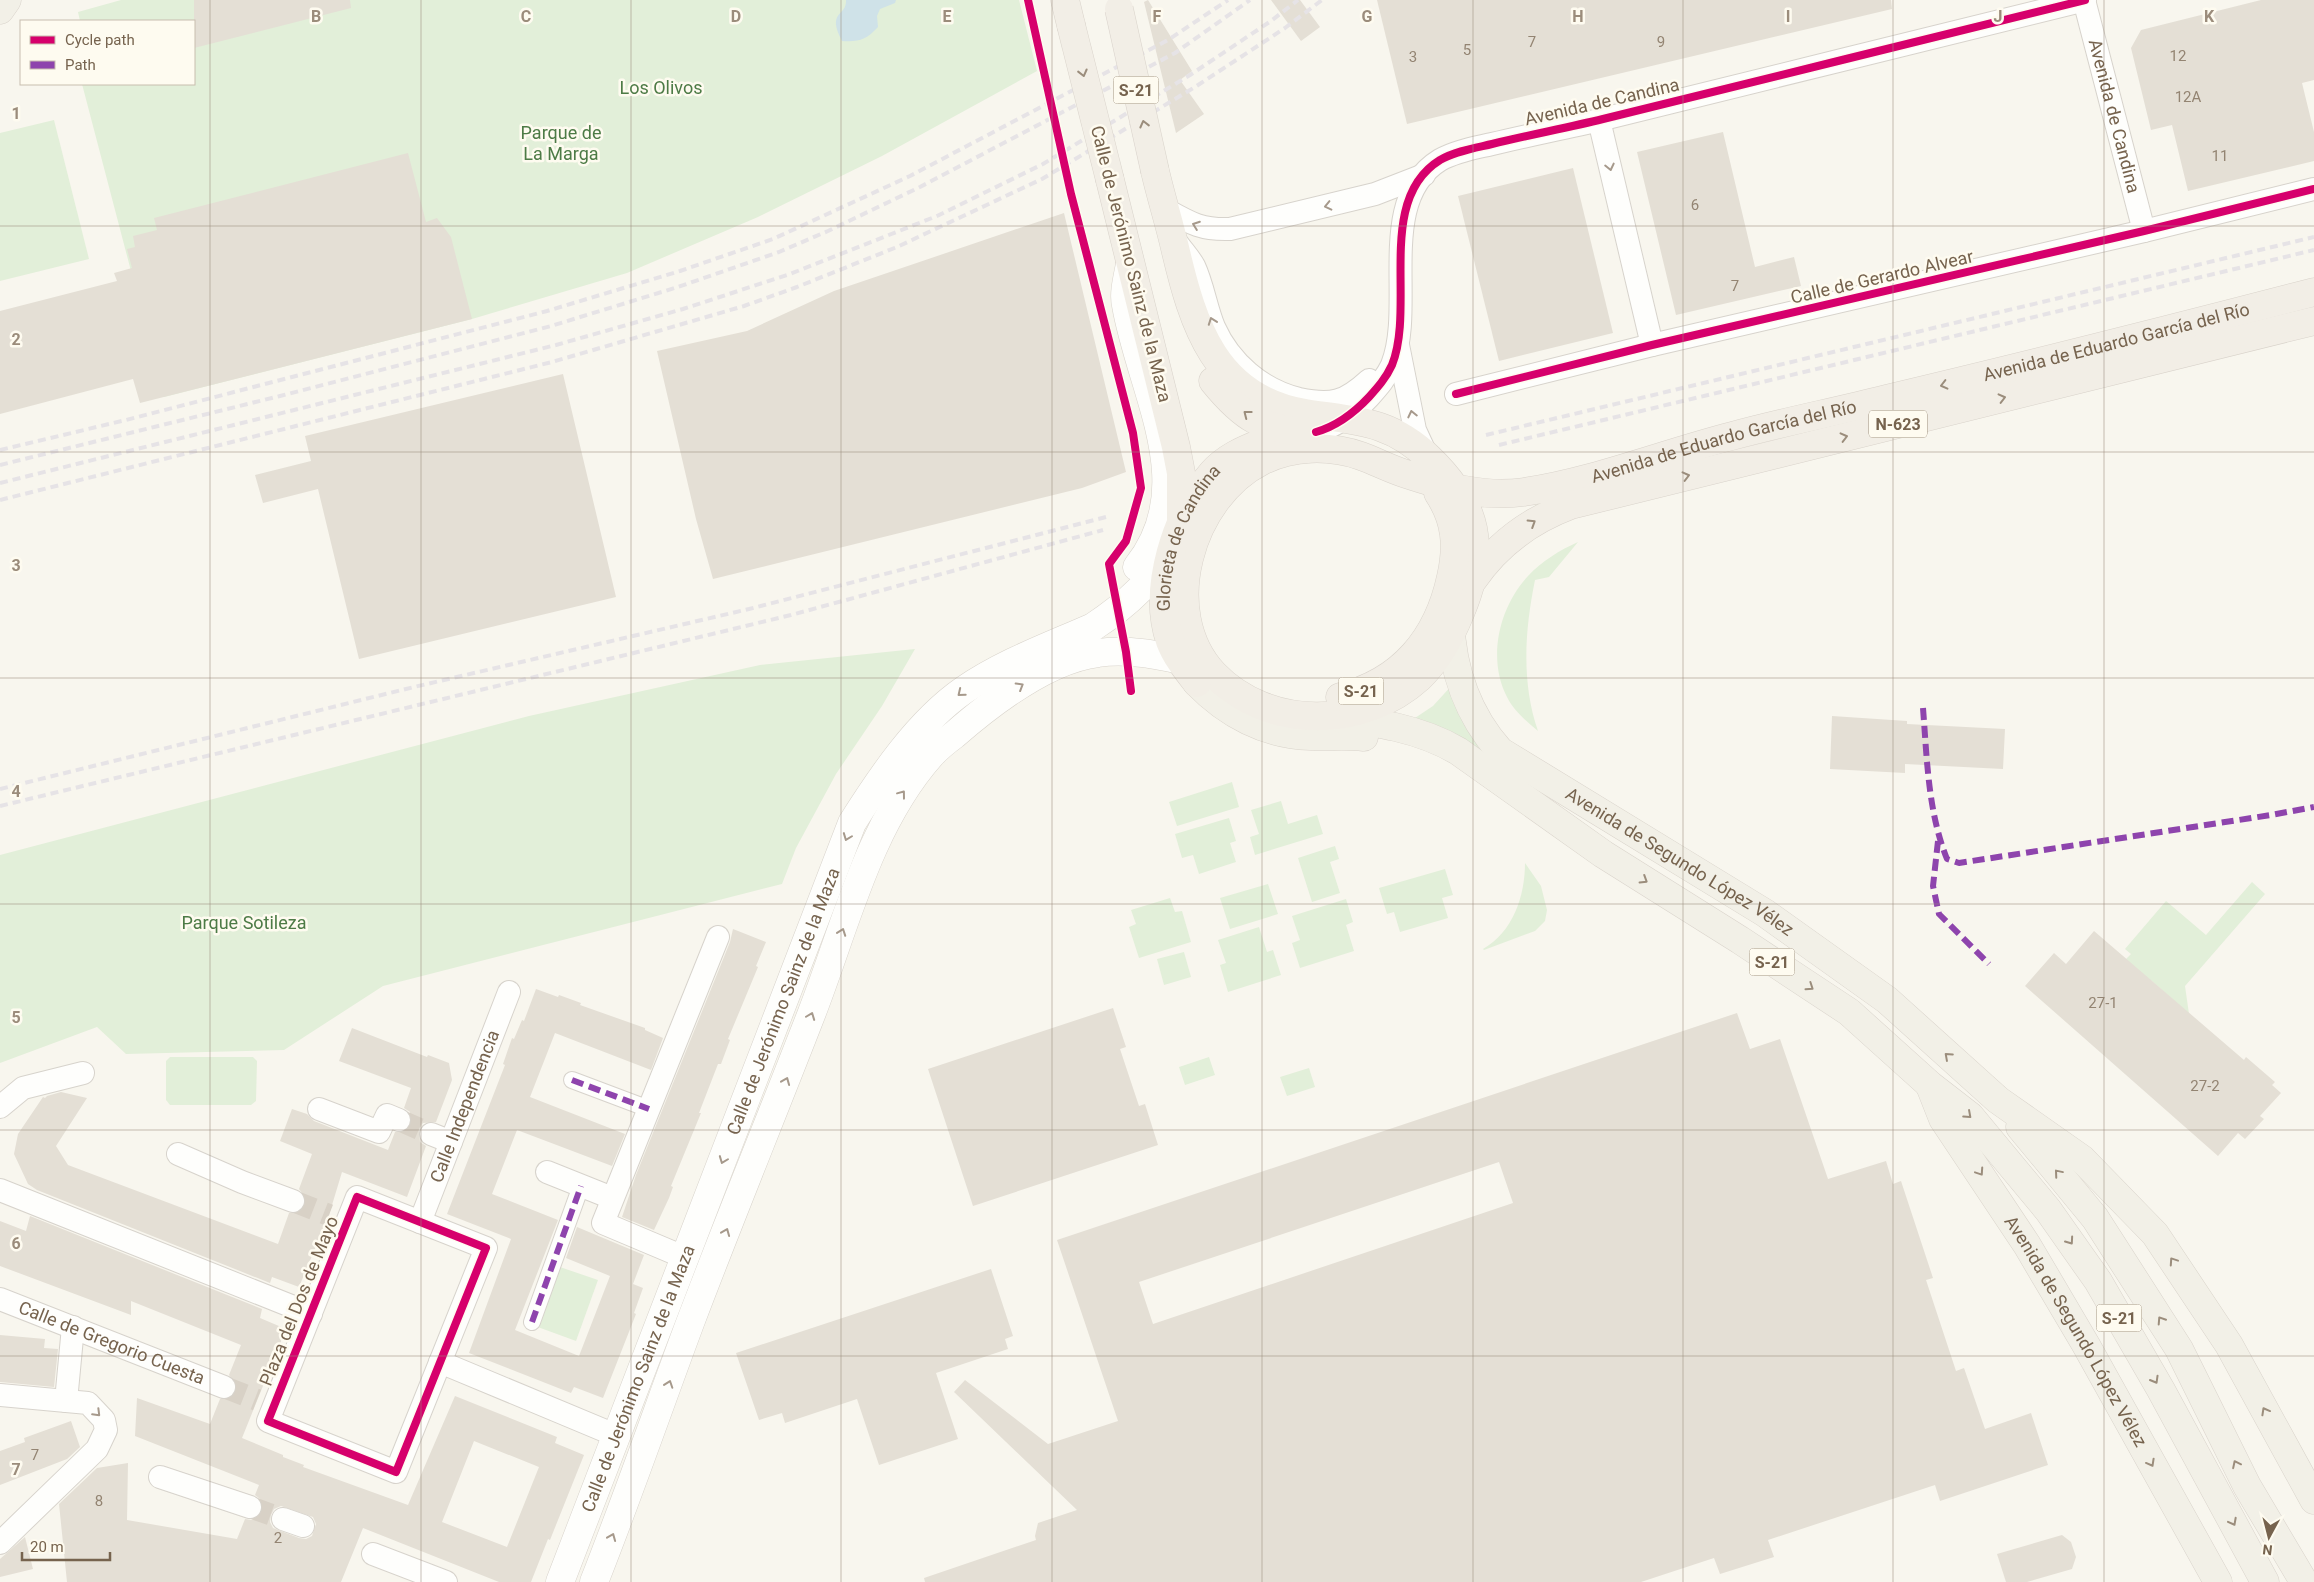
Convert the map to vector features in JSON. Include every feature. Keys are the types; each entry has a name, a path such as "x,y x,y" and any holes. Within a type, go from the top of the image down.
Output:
{"highway":[{"name":"Calle de Jerónimo Sainz de la Maza","path":"1118,3 1172,236 1166,264 1190,342 1207,374 1233,403 1253,420 1278,429 1313,426"},
{"name":"Calle de Jerónimo Sainz de la Maza","path":"1068,13 1168,413 1181,473 1182,503 1175,540"},
{"name":"S-21","path":"1130,263 1153,298 1189,442 1198,493"},
{"name":"Avenida de Eduardo García del Río","path":"1429,466 1455,488 1494,494 1534,490 1599,476 1730,436 2314,292"},
{"name":"Avenida de Eduardo García del Río","path":"1493,553 1536,520 1571,505 2314,321"},
{"name":"Glorieta de Candina","path":"1180,660 1170,642 1164,608 1164,585 1175,540 1198,493 1213,472 1234,455 1278,437 1313,426 1346,417 1387,429 1401,436 1429,466 1442,500 1454,523 1455,551 1464,582"},
{"name":"Glorieta de Candina","path":"1313,426 1382,447 1407,462 1429,466"},
{"name":"N-623","path":"1429,466 1488,481 1510,481 1730,436"},
{"name":"Glorieta de Candina","path":"1175,540 1207,514 1226,488 1242,473 1275,456 1310,449 1329,448 1367,458 1400,472 1429,466"},
{"name":"Glorieta de Candina","path":"1202,674 1234,672 1275,692 1306,698 1339,697 1371,688 1397,671 1427,638 1441,614 1464,582 1476,560 1476,535 1468,509 1455,488"},
{"name":"Glorieta de Candina","path":"1175,540 1186,576 1185,609 1191,639 1202,674 1282,712 1330,727 1362,710 1387,701 1400,694 1432,664 1450,635"},
{"name":"S-21","path":"1464,582 1493,553"}],"main road":[{"path":"0,10 7,0"},
{"name":"Calle de Jerónimo Sainz de la Maza","path":"560,1582 852,823 880,779 927,722 963,690 1002,668 1094,627 1150,581 1162,566 1175,540"},
{"name":"S-21","path":"1450,635 1450,613 1464,582"},
{"name":"S-21","path":"1464,582 1468,648 1475,681 1487,708 1506,735 1580,798"},
{"name":"Avenida de Segundo López Vélez","path":"1450,635 1463,691 1492,743 1513,761 1580,798 1765,913 1879,994 1998,1100 2082,1159 2155,1234 2229,1345 2314,1500"},
{"name":"Calle de Jerónimo Sainz de la Maza","path":"594,1582 658,1416 690,1324 826,978 870,855 895,803 932,753 973,718 1016,688 1065,661 1098,653 1138,653 1180,660 1202,674"},
{"name":"Calle de Jerónimo Sainz de la Maza","path":"1045,672 1084,667 1119,667 1202,674"},
{"name":"Glorieta de Candina","path":"1202,674 1224,708 1262,726 1284,733 1330,727"},
{"name":"Avenida de Segundo López Vélez","path":"1330,727 1391,726 1444,743 1477,764 1603,854 1740,940 1848,1012 1930,1085 1970,1116 2048,1210 2098,1281 2161,1390 2265,1582"},
{"name":"Avenida de Segundo López Vélez","path":"1930,1085 1943,1119 2027,1245 2218,1582"},
{"name":"Avenida de Segundo López Vélez","path":"1998,1100 2095,1218 2179,1349 2247,1486 2304,1582"}],"street":[{"name":"Avenida de Candina","path":"1429,466 1392,364 1398,335 1404,218 1414,189 1424,175 1440,161 1461,152 1599,120 2084,0 2144,231"},
{"name":"Avenida de Candina","path":"1599,120 1652,345"},
{"name":"Avenida de Candina","path":"1165,209 1186,221 1210,230 1230,229 1375,194 1424,175"},
{"name":"Calle de Gerardo Alvear","path":"1456,394 1652,345 2314,190"},
{"name":"Calle de Jerónimo Sainz de la Maza","path":"1172,236 1194,265 1214,326 1222,342 1243,368 1269,388 1290,397 1308,401 1337,401 1352,395 1392,364"},
{"path":"1346,417 1358,409 1382,383 1392,364"},
{"path":"686,1258 602,1223 718,937"},
{"name":"Calle Independencia","path":"420,1222 441,1138 508,992"},
{"path":"0,1108 23,1088 83,1073"},
{"path":"572,1080 649,1109"},
{"path":"319,1110 379,1132 387,1115 399,1120"},
{"path":"178,1154 293,1202"},
{"path":"547,1172 612,1198"},
{"path":"532,1322 581,1186"},
{"path":"0,1190 311,1314"},
{"name":"Plaza del Dos de Mayo","path":"357,1197 420,1222 486,1248 396,1472 268,1421 265,1403 311,1314 338,1218 357,1197"},
{"name":"Calle de Gregorio Cuesta","path":"0,1299 224,1387"},
{"path":"66,1401 74,1327"},
{"path":"440,1362 615,1435"},
{"path":"0,1395 88,1403 104,1420 106,1430 97,1449 0,1543"},
{"path":"160,1477 250,1507"},
{"path":"373,1554 446,1582"}],"green space":[{"path":"121,0 1019,0 1037,71 882,156 758,217 627,273 472,319 164,397 82,85 195,85 195,20 80,20 78,12"},
{"path":"54,120 89,259 0,281 0,133"},
{"path":"1578,542 1549,577 1535,580 1529,617 1526,656 1529,694 1538,731 1513,707 1507,697 1501,682 1498,666 1499,634 1503,618 1510,603 1528,576 1552,556"},
{"name":"Parque Sotileza","path":"915,649 882,706 836,774 796,848 782,884 383,986 284,1050 126,1054 97,1027 0,1063 0,855 529,716 760,665"},
{"path":"1454,683 1486,758 1409,722 1433,706"},
{"path":"1232,782 1239,807 1177,826 1169,802"},
{"path":"1281,801 1288,824 1317,815 1323,834 1255,855 1250,837 1259,834 1251,810"},
{"path":"1229,818 1236,841 1230,843 1236,862 1199,874 1193,855 1182,858 1175,834"},
{"path":"1335,846 1339,859 1330,862 1340,893 1312,902 1298,858"},
{"path":"1525,863 1541,886 1547,910 1545,921 1535,931 1484,950 1502,933 1515,912 1523,888"},
{"path":"1445,869 1453,895 1442,898 1448,918 1400,932 1394,912 1387,914 1379,888"},
{"path":"2252,882 2265,894 2185,986 2189,1014 2152,981 2121,964 2131,954 2125,949 2166,901 2206,935"},
{"path":"1268,884 1278,914 1230,929 1220,898"},
{"path":"1170,898 1175,912 1182,911 1191,942 1139,958 1129,927 1136,924 1131,910"},
{"path":"1346,899 1353,922 1346,925 1354,951 1300,968 1292,943 1300,940 1292,916"},
{"path":"1259,927 1267,952 1273,950 1281,975 1228,992 1220,965 1226,963 1218,940"},
{"path":"1184,952 1191,977 1164,985 1157,959"},
{"path":"170,1057 253,1057 257,1061 256,1101 251,1105 170,1105 166,1100 166,1061"},
{"path":"1209,1057 1215,1075 1185,1085 1179,1067"},
{"path":"1309,1068 1315,1087 1287,1096 1280,1077"},
{"path":"557,1266 598,1280 576,1341 535,1326"}],"shaded area":[{"path":"846,0 896,0 895,3 880,9 877,16 878,27 870,35 858,40 842,41 836,19 844,9"}],"building":[{"path":"194,0 350,0 351,8 195,48"},
{"path":"1148,0 1192,71 1180,80 1204,114 1176,133 1144,2"},
{"path":"1271,0 1300,0 1320,27 1301,41"},
{"path":"1377,0 1891,0 1892,9 1407,124"},
{"path":"2261,0 2314,0 2314,80 2302,83 2314,132 2314,161 2188,191 2172,125 2151,130 2131,48 2141,30"},
{"path":"1723,132 1755,267 1794,257 1801,286 1676,315 1637,152"},
{"path":"408,153 426,222 437,218 451,237 472,319 140,403 133,379 0,414 0,311 117,281 114,273 132,268 127,249 135,247 133,236 157,230 154,218"},
{"path":"1573,168 1613,333 1499,361 1458,196"},
{"path":"1064,213 1126,472 1082,488 713,579 696,519 657,351 747,331 834,291"},
{"path":"563,374 616,597 359,659 318,489 263,503 255,475 311,461 305,436"},
{"path":"1832,716 1907,721 1907,724 2005,729 2003,769 1905,764 1905,773 1830,769"},
{"path":"733,929 766,942 756,966 758,967 728,1039 730,1040 721,1064 718,1064 699,1113 701,1113 671,1186 673,1187 669,1198 654,1230 622,1217 636,1175 730,942"},
{"path":"2094,931 2244,1060 2246,1057 2275,1082 2272,1085 2281,1093 2260,1116 2264,1119 2245,1139 2238,1133 2218,1156 2025,986 2054,953 2066,964"},
{"path":"536,989 581,1003 580,1005 645,1028 645,1030 663,1038 651,1070 555,1033 530,1097 625,1134 612,1166 517,1130 492,1194 558,1220 515,1330 579,1356 610,1276 566,1258 577,1227 644,1255 633,1284 643,1288 634,1313 636,1314 603,1398 574,1387 571,1393 469,1353 511,1239 447,1214 505,1065 503,1064 512,1038 514,1039 522,1020 524,1021"},
{"path":"1113,1008 1126,1047 1120,1049 1139,1106 1145,1104 1158,1145 973,1206 928,1069"},
{"path":"1737,1013 1750,1049 1780,1039 1828,1179 1886,1161 1893,1184 1901,1181 1933,1278 1926,1280 1956,1371 1964,1368 1985,1429 2031,1413 2048,1465 1940,1501 1935,1485 1768,1540 1774,1557 1720,1574 1714,1558 1641,1582 925,1582 924,1578 1036,1540 1038,1523 1077,1510 954,1392 965,1380 1048,1444 1118,1421 1057,1240","holes":["1499,1162 1513,1203 1153,1324 1139,1282"]},
{"path":"352,1028 427,1057 428,1055 449,1063 452,1080 436,1122 423,1123 419,1130 420,1142 426,1146 407,1197 342,1172 329,1215 299,1287 272,1277 270,1283 37,1190 28,1184 14,1154 18,1134 43,1097 61,1092 87,1098 56,1146 68,1165 278,1244 289,1213 301,1211 305,1206 306,1198 299,1189 312,1154 280,1141 292,1109 307,1114 314,1121 388,1150 395,1132 407,1131 411,1125 410,1112 404,1108 411,1088 339,1061"},
{"path":"30,1216 262,1309 260,1318 286,1329 242,1438 283,1455 283,1457 304,1465 303,1467 408,1505 455,1396 557,1437 555,1443 584,1455 531,1582 499,1582 363,1528 341,1582 67,1582 59,1504 97,1468 128,1463 127,1520 237,1539 245,1519 252,1520 258,1517 262,1512 263,1505 255,1495 259,1485 135,1436 137,1398 210,1424 220,1399 232,1398 236,1391 237,1385 229,1375 241,1345 131,1301 131,1315 0,1266 0,1221 26,1231","holes":["474,1441 539,1467 507,1547 442,1522","281,1506 313,1517 316,1524 312,1536 306,1539 299,1538 273,1528 270,1522 271,1515 274,1509"]},
{"path":"991,1269 1013,1336 1005,1339 1008,1349 936,1373 958,1439 879,1465 857,1399 785,1423 782,1413 759,1420 736,1353"},
{"path":"0,1335 45,1339 44,1348 58,1349 54,1387 0,1382"},
{"path":"71,1421 80,1447 67,1459 0,1485 0,1451 25,1442 24,1438"},
{"path":"2062,1535 2071,1542 2076,1557 2072,1569 2027,1582 2006,1582 1997,1554"},
{"path":"25,1537 33,1569 0,1577 0,1559"}],"tunnel":[{"path":"399,1120 431,1134"},
{"path":"293,1201 329,1215"},
{"path":"224,1387 257,1400"},
{"path":"250,1507 283,1519"}],"railway":[{"path":"0,450 126,420 547,311 680,271 773,239 910,176 1168,40 1228,0"},
{"path":"0,465 280,396 551,326 678,287 779,252 920,187 1175,53 1250,0"},
{"path":"0,483 556,345 683,309 790,274 937,216 1043,164 1190,75 1271,21 1298,0"},
{"path":"0,500 552,362 744,306 797,287 897,247 1042,179 1195,87 1285,28 1322,0"},
{"path":"1486,435 2314,237"},
{"path":"1499,445 2314,250"},
{"path":"0,789 414,687 749,609 1106,517"},
{"path":"0,806 791,615 1103,530"}],"marked path":[{"path":"1923,708 1929,785 1936,823 1947,859 1959,863 2314,807"},
{"path":"1938,841 1933,886 1939,914 1989,964"},
{"path":"572,1080 649,1109"},
{"path":"532,1322 581,1186"}],"cycle path":[{"path":"1028,0 1071,194 1133,433 1141,488 1126,541 1109,564 1126,652 1131,691"},
{"path":"1316,432 1338,423 1357,408 1379,386 1392,365 1398,341 1401,255 1403,227 1408,200 1420,178 1440,160 1472,148 1603,119 2085,0"},
{"path":"1456,394 1652,345 2144,231 2314,189"},
{"path":"357,1197 486,1248 396,1472 268,1421 357,1197"}],"park label":[{"name":"Los Olivos","path":"661,88"},
{"name":"Parque de La Marga","path":"561,143"}]}
